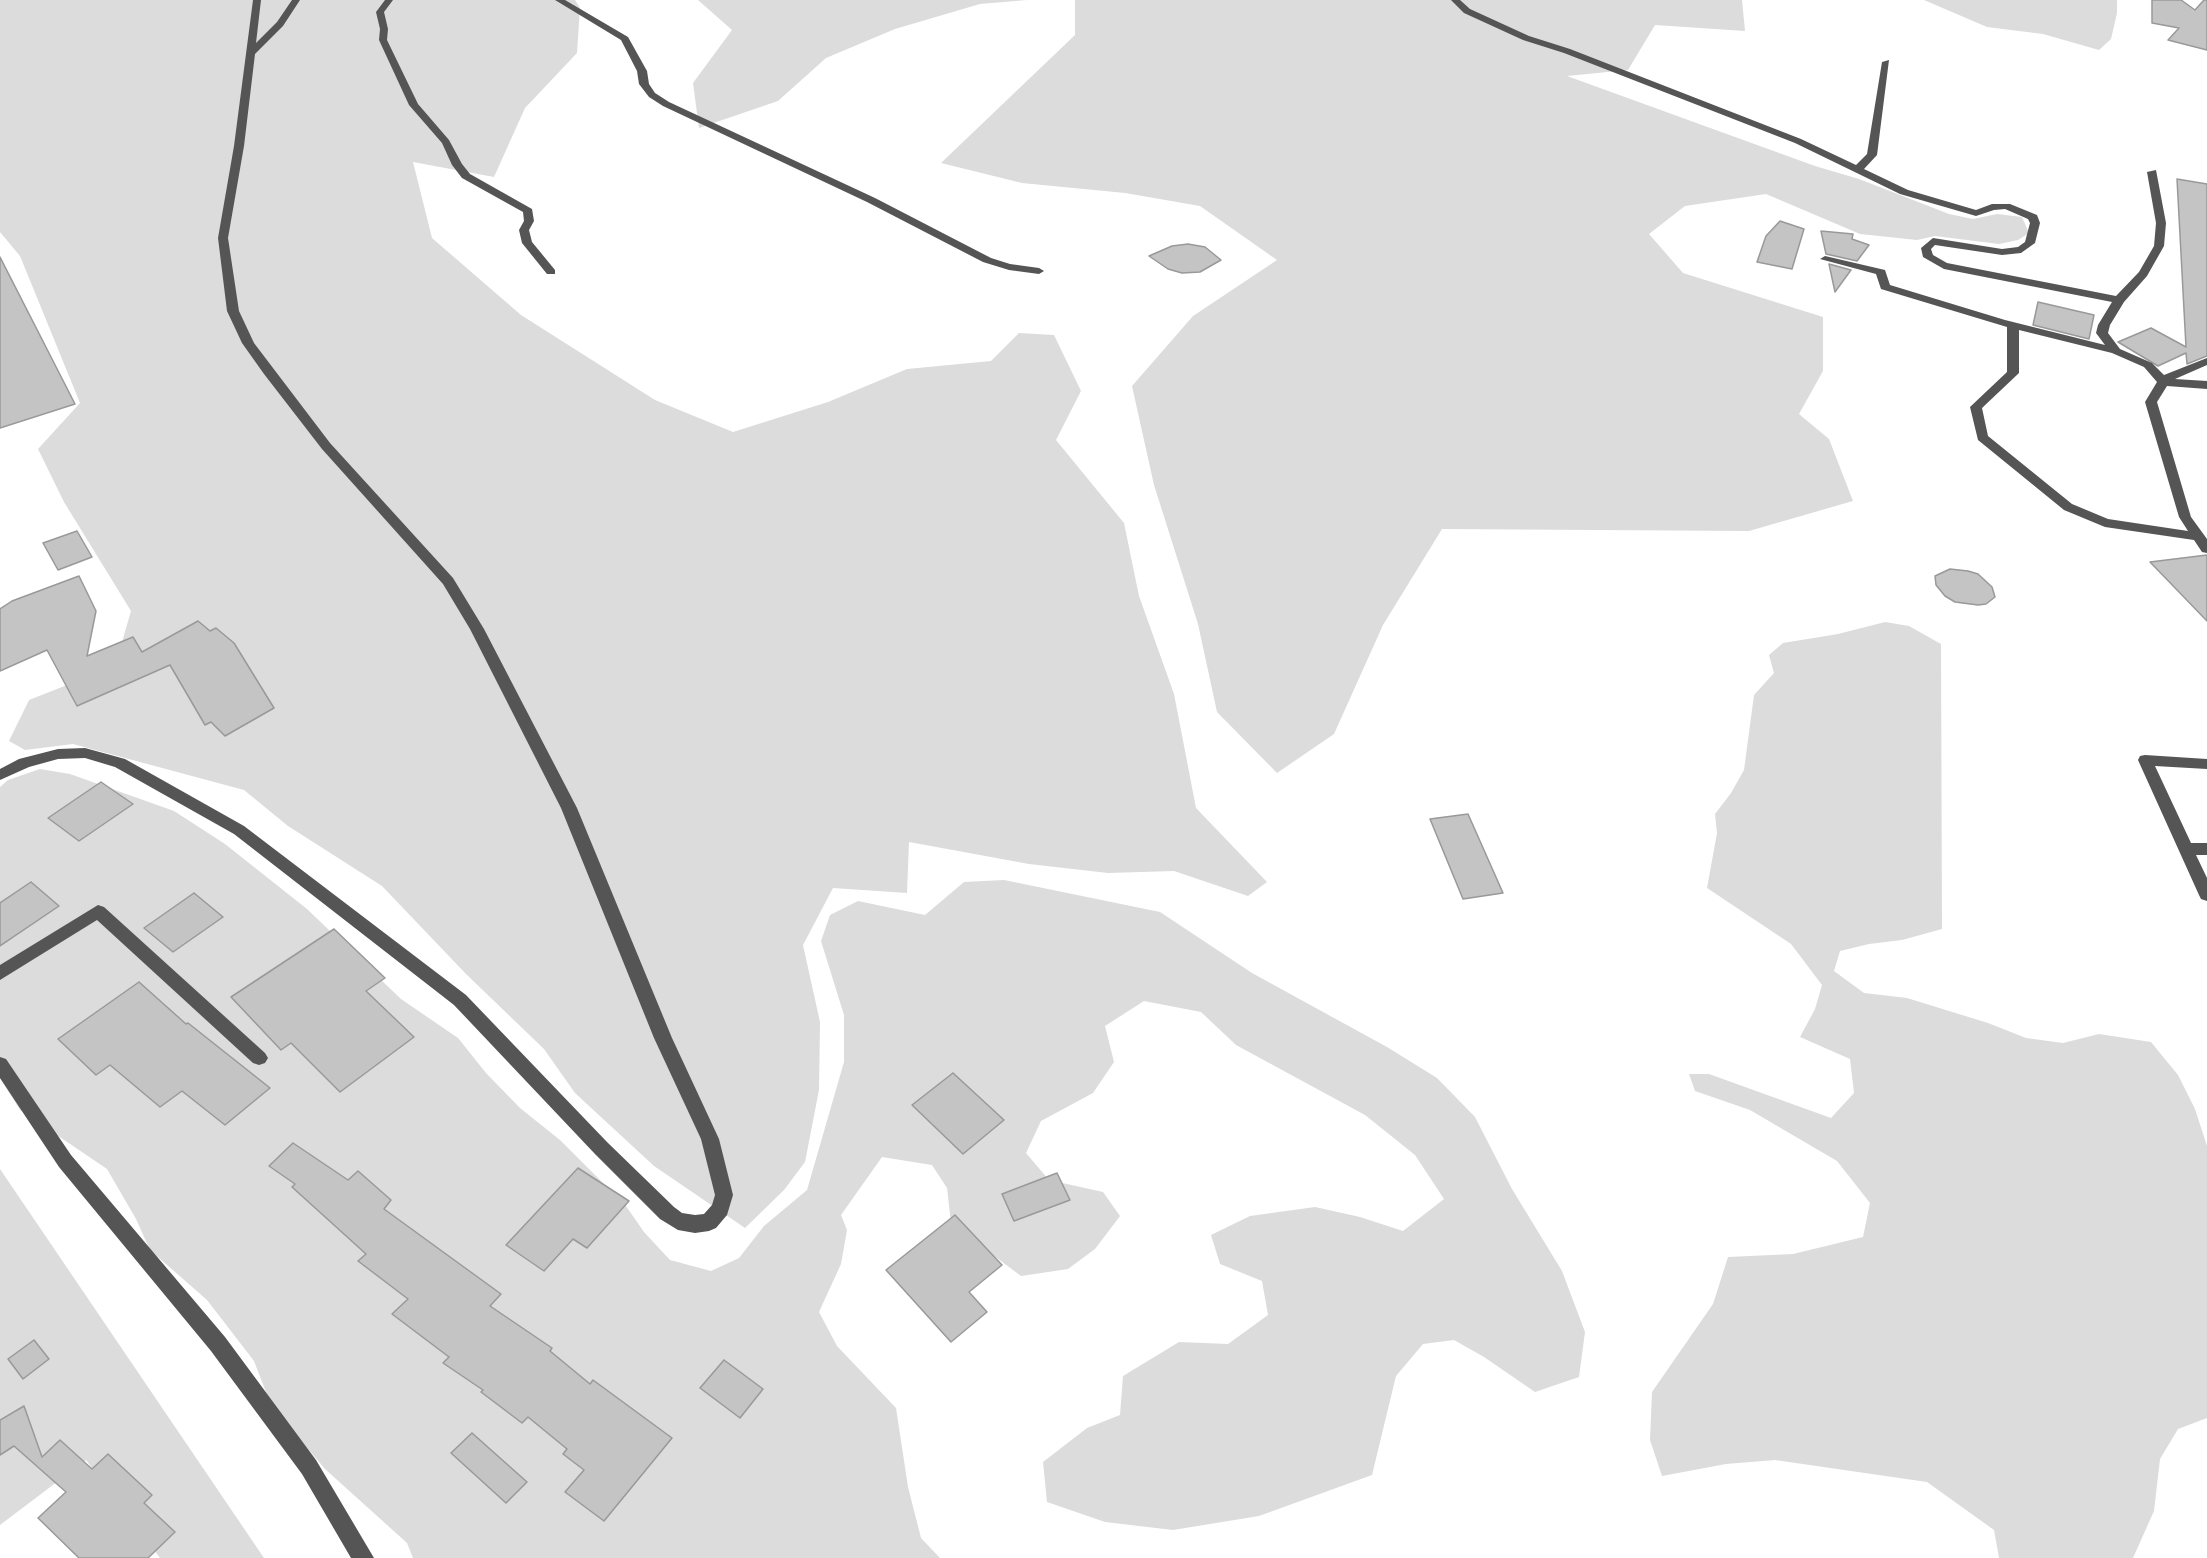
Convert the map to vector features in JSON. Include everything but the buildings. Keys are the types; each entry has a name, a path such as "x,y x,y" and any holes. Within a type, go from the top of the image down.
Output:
{"street":[{"path":"0,775 36,760 58,754 85,753 120,763 239,830 460,1000 666,1213 678,1221 695,1224 709,1222 720,1209 724,1195 710,1139 649,1006 569,808 477,629 448,580 326,446 268,372 248,343 233,311 223,238 239,146 257,0"},
{"path":"250,54 280,24 296,0"},
{"path":"389,0 380,12 384,29 383,40 392,62 408,88 414,105 447,142 457,165 466,176 528,211 529,221 524,230 527,243 551,272"},
{"path":"560,0 625,39 642,70 644,84 652,95 666,104 872,200 987,260 1009,267 1039,271"},
{"path":"1455,0 1467,11 1526,38 1695,99 1798,141 1904,192 1976,213 1992,207 2006,207 2033,217 2036,223 2030,243 2021,250 2002,252 1933,241 1926,248 1928,257 1944,266 2119,300"},
{"path":"1858,168 1872,156 1886,62"},
{"path":"2116,351 2102,333 2104,325 2119,300 2143,274 2159,246 2161,224 2152,172"},
{"path":"1825,259 1881,272 1885,287 2013,325 2116,351 2148,365 2164,382 2207,385"},
{"path":"2013,325 2013,373 1976,407 1982,437 2068,507 2104,523 2197,536"},
{"path":"2207,361 2168,378 2157,389 2151,402 2185,517 2207,549"},
{"path":"2207,764 2145,760 2207,895"},
{"path":"2186,849 2207,849"},
{"path":"0,974 98,910 259,1058"},
{"path":"0,1064 65,1161 218,1344 309,1467 363,1558"}],"shaded area":[{"path":"0,0 575,0 580,8 577,53 525,108 494,177 413,162 432,238 521,315 655,400 733,432 828,402 907,369 991,361 1019,333 1054,335 1081,391 1056,440 1124,523 1139,596 1174,694 1196,808 1267,882 1248,896 1174,871 1108,873 1029,864 909,842 907,893 833,888 803,945 820,1022 819,1090 805,1162 784,1190 745,1228 654,1166 575,1093 544,1049 466,974 382,886 288,826 244,790 73,744 25,750 9,741 29,700 115,666 131,611 64,502 38,449 80,403 20,256 0,232"},
{"path":"698,0 1027,0 980,4 895,29 826,58 778,101 699,128 693,83 732,30"},
{"path":"1075,0 1742,0 1745,31 1655,25 1628,70 1567,76 1815,166 1859,179 1949,214 1973,219 1997,214 2022,217 2029,233 2018,240 1999,244 1935,236 1917,240 1860,234 1766,194 1685,206 1649,234 1683,273 1823,317 1823,371 1799,414 1829,439 1853,501 1749,531 1442,529 1383,625 1334,734 1277,773 1217,712 1198,624 1154,485 1132,386 1193,316 1277,260 1200,206 1125,193 1022,183 941,163 1075,35"},
{"path":"1924,0 2117,0 2117,13 2111,39 2099,50 2043,34 1987,27"},
{"path":"1885,622 1909,626 1941,644 1942,929 1902,940 1869,944 1840,951 1834,971 1864,993 1907,998 1988,1023 2026,1038 2063,1043 2099,1034 2151,1042 2178,1075 2195,1109 2207,1146 2207,1418 2178,1429 2160,1459 2154,1511 2133,1558 1999,1558 1994,1530 1927,1482 1775,1460 1726,1464 1662,1476 1650,1440 1652,1392 1713,1304 1728,1257 1793,1254 1863,1237 1870,1203 1837,1161 1750,1110 1695,1091 1689,1074 1709,1074 1831,1118 1854,1093 1850,1059 1800,1037 1815,1009 1822,985 1791,944 1707,888 1717,833 1715,814 1731,793 1744,770 1754,695 1774,673 1769,655 1783,643 1838,634"},
{"path":"40,769 70,774 174,811 225,844 307,909 401,999 458,1038 486,1073 520,1108 560,1140 626,1206 644,1232 670,1260 711,1271 739,1258 764,1226 807,1190 844,1062 844,1015 821,941 830,915 858,901 925,915 964,882 1004,880 1160,912 1252,973 1387,1047 1437,1078 1475,1117 1512,1189 1562,1271 1585,1332 1579,1377 1535,1392 1484,1357 1454,1340 1423,1344 1396,1376 1372,1475 1259,1516 1173,1530 1105,1522 1047,1502 1043,1462 1087,1428 1120,1415 1123,1376 1179,1342 1228,1344 1268,1315 1262,1281 1220,1264 1211,1235 1250,1216 1315,1207 1360,1217 1403,1231 1444,1199 1415,1155 1365,1115 1236,1045 1201,1012 1144,1001 1105,1026 1114,1062 1093,1093 1041,1121 1026,1153 1049,1180 1103,1192 1120,1216 1095,1249 1068,1269 1021,1276 989,1252 952,1232 947,1188 932,1165 882,1157 841,1215 847,1230 841,1264 819,1312 837,1346 896,1408 908,1487 921,1538 940,1558 413,1558 407,1543 325,1469 271,1405 254,1361 207,1300 150,1250 136,1219 107,1169 20,1110 0,1078 0,787 8,780"},
{"path":"0,1169 264,1558 160,1558 86,1460 0,1525"}]}
